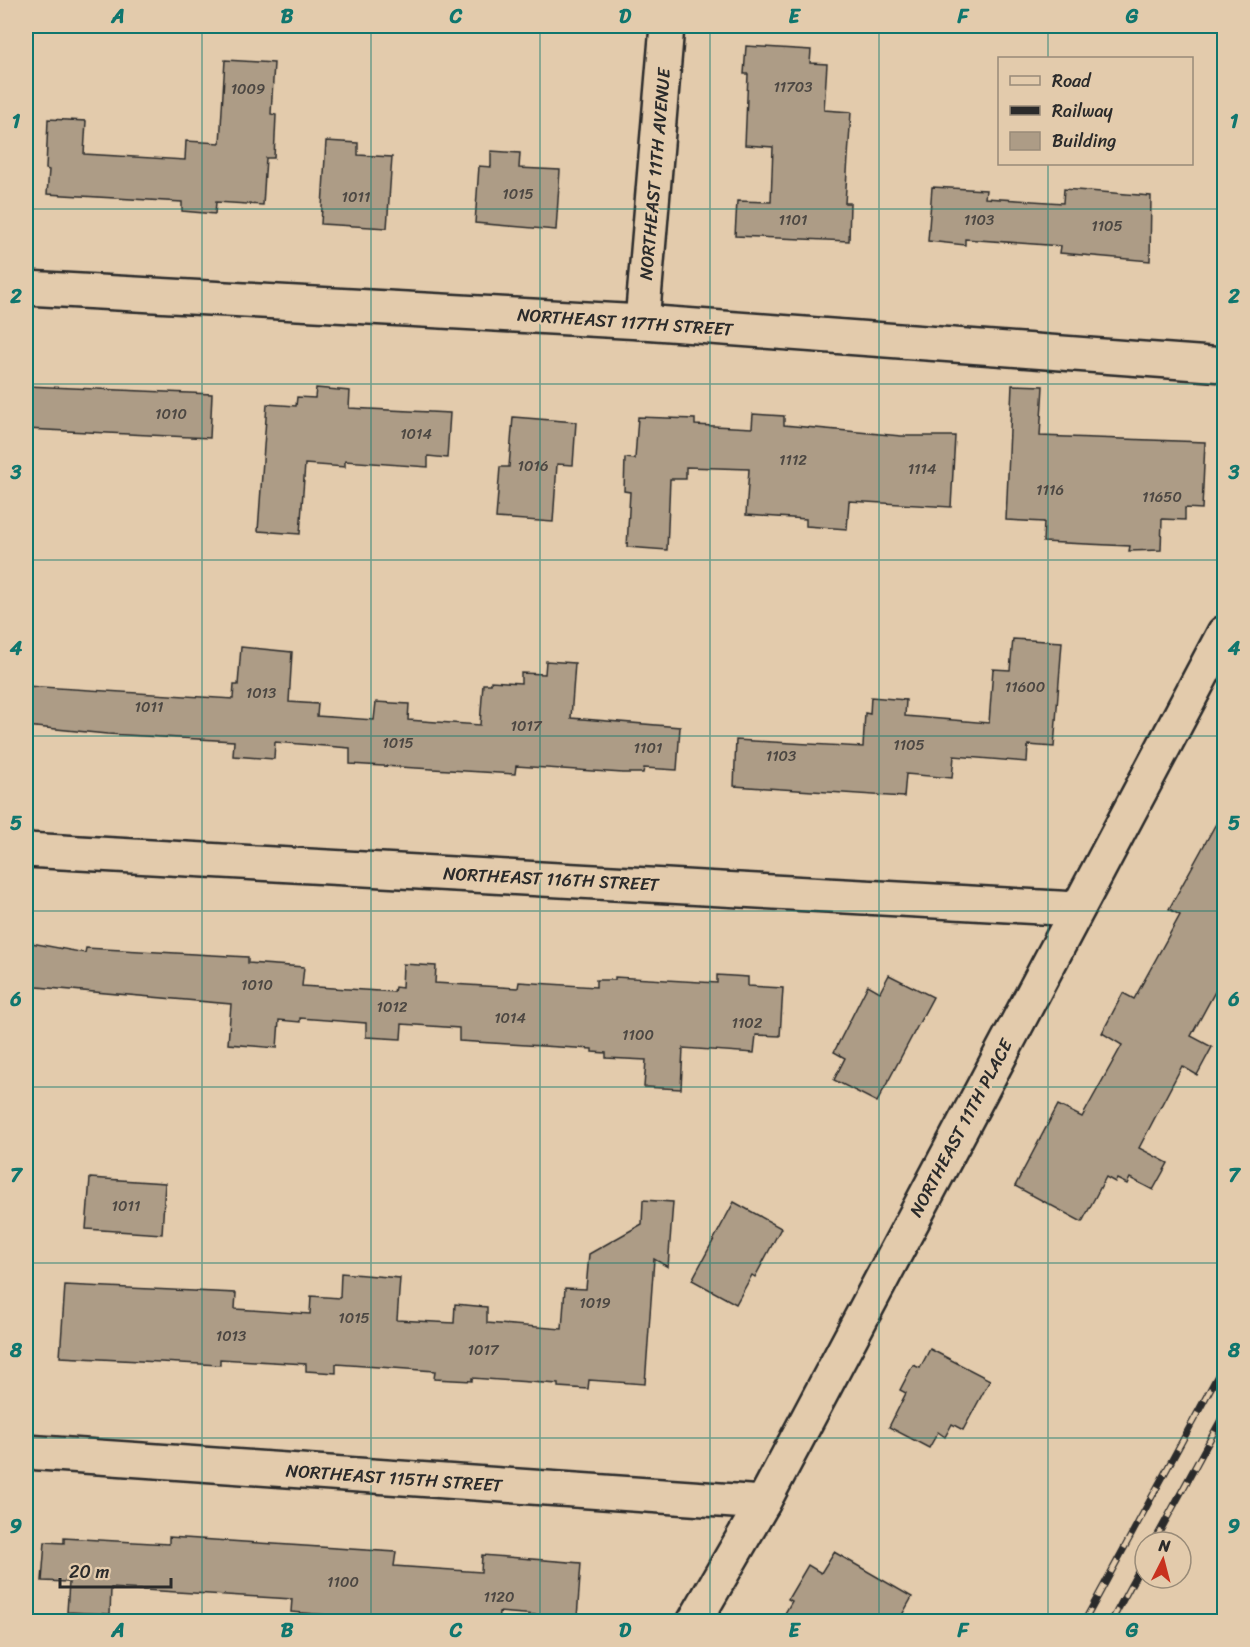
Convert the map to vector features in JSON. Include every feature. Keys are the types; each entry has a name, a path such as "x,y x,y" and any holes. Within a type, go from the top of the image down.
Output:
{"street":[{"name":"NORTHEAST 11TH AVENUE","path":"642,322 667,26"},
{"name":"NORTHEAST 117TH STREET","path":"26,288 642,322 1224,365"},
{"name":"NORTHEAST 11TH PLACE","path":"694,1622 763,1503 1224,633"},
{"name":"NORTHEAST 116TH STREET","path":"26,850 1077,909"},
{"name":"NORTHEAST 115TH STREET","path":"26,1452 763,1503"}],"building":[{"path":"746,46 811,50 810,63 827,64 824,110 851,112 845,203 850,203 849,241 735,236 737,201 771,202 773,147 745,145 748,74 744,74"},
{"path":"225,60 274,63 271,114 276,115 274,158 266,158 263,205 216,202 215,214 182,211 182,202 47,194 48,119 86,121 84,154 185,160 186,141 220,143"},
{"path":"326,141 358,143 358,155 392,157 387,228 321,224"},
{"path":"491,151 520,153 519,168 560,170 556,230 475,223 479,166 491,167"},
{"path":"932,187 986,190 985,198 1063,203 1064,189 1151,196 1150,261 1060,253 1061,246 965,239 965,245 928,241"},
{"path":"1012,385 1043,386 1040,436 1205,442 1202,509 1185,508 1185,520 1162,519 1161,550 1129,551 1130,546 1043,542 1044,522 1006,520"},
{"path":"26,386 212,394 210,438 26,429"},
{"path":"316,388 350,391 349,408 450,413 447,458 428,456 428,467 345,461 345,467 305,464 300,534 258,531 267,404 296,406 297,397 315,398"},
{"path":"753,414 784,416 784,425 901,436 955,436 951,507 849,501 847,529 806,526 806,519 746,515 749,469 686,467 686,479 670,479 667,550 627,547 630,492 624,491 625,458 635,459 638,417 695,419 695,425 752,428"},
{"path":"513,417 576,422 573,465 557,464 553,522 496,518 500,467 509,467"},
{"path":"1013,639 1062,642 1054,747 1028,745 1027,762 954,756 952,778 906,774 904,797 734,786 736,740 863,747 865,713 870,714 871,697 906,700 905,716 989,723 993,669 1010,670"},
{"path":"241,647 292,652 289,702 318,704 317,716 374,720 376,702 409,704 408,720 480,725 483,684 491,684 491,681 521,683 521,673 545,674 546,661 575,663 571,718 680,727 677,770 644,768 643,773 623,773 516,766 515,774 350,764 350,748 275,742 274,759 233,756 234,741 107,734 26,726 26,686 233,699 234,685 238,685"},
{"path":"1224,809 1224,975 1191,1036 1212,1047 1197,1075 1182,1066 1139,1148 1168,1163 1153,1190 1130,1178 1127,1184 1117,1179 1115,1182 1106,1177 1082,1222 1015,1186 1058,1105 1082,1117 1122,1045 1102,1033 1123,993 1134,999 1180,915 1169,909"},
{"path":"26,942 85,953 86,948 248,957 248,963 304,967 302,986 394,992 395,987 402,988 403,964 436,966 435,983 518,988 519,982 596,987 596,980 615,980 615,977 717,983 717,975 748,977 748,986 783,988 780,1036 756,1035 754,1053 683,1048 681,1089 644,1087 646,1060 606,1058 606,1053 592,1052 592,1049 459,1041 459,1028 402,1024 401,1039 366,1037 366,1023 300,1018 300,1022 279,1020 277,1048 228,1044 231,1004 26,986"},
{"path":"889,975 933,997 877,1102 834,1080 845,1058 834,1052 868,985 880,992"},
{"path":"90,1178 165,1183 162,1234 86,1229"},
{"path":"643,1200 673,1202 668,1267 654,1259 645,1384 589,1380 588,1389 558,1387 558,1384 472,1378 472,1381 434,1379 435,1371 336,1364 336,1373 306,1371 306,1364 220,1359 220,1365 60,1357 65,1285 236,1293 235,1309 310,1314 311,1296 340,1298 341,1273 400,1278 397,1320 454,1323 455,1304 487,1307 487,1323 562,1329 565,1288 586,1289 589,1254 642,1224"},
{"path":"734,1202 781,1228 755,1277 752,1275 736,1304 692,1280"},
{"path":"930,1349 990,1380 963,1430 952,1424 945,1437 938,1432 929,1448 889,1427 906,1393 900,1390 913,1365 920,1368"},
{"path":"169,1537 396,1552 394,1566 481,1572 482,1555 581,1563 577,1618 499,1612 498,1622 416,1622 291,1612 292,1599 111,1588 110,1614 67,1612 69,1582 42,1581 45,1542 64,1543 64,1538 169,1544"},
{"path":"834,1552 912,1597 898,1622 780,1622 792,1601 788,1599 808,1565 821,1573"}],"railway":[{"path":"1084,1622 1224,1364"},
{"path":"1161,1530 1224,1414"},
{"path":"1111,1622 1133,1581"}]}
